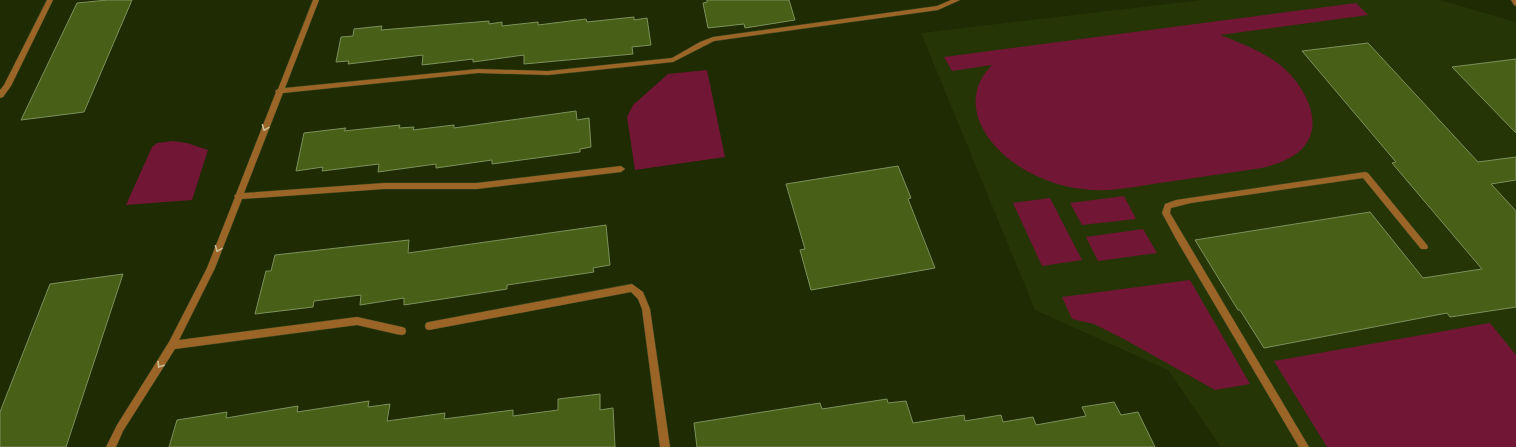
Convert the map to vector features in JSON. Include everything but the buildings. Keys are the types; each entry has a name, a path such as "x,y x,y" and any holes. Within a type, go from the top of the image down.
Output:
{"street":[{"path":"0,95 7,86 50,0"},
{"path":"111,447 120,428 172,345 211,268 316,0"},
{"path":"279,92 478,71 548,73 673,60 685,55 703,42 713,39 938,8 958,0"},
{"path":"1514,0 1516,4"},
{"path":"238,196 384,186 477,186 621,169"},
{"path":"1304,447 1179,237 1166,213 1168,206 1191,200 1365,175 1424,247"},
{"path":"429,326 632,288 643,298 646,309 665,447"},
{"path":"172,345 357,321 370,323 390,330 402,331"}],"shaded area":[{"path":"1202,0 1440,0 1516,22 1516,447 1221,447 1168,370 1035,310 921,33"},
{"path":"1356,3 1368,15 1220,35 1259,51 1280,65 1298,84 1305,95 1310,108 1312,120 1311,132 1306,144 1296,154 1288,159 1262,168 1127,188 1111,190 1078,189 1045,180 1014,163 1001,152 990,139 981,125 976,109 976,93 978,86 992,65 952,71 944,57"},
{"path":"707,70 725,157 635,170 627,117 633,105 668,74"},
{"path":"173,141 187,143 208,150 192,200 126,205 152,147 157,143"},
{"path":"1124,196 1136,219 1082,225 1070,203"},
{"path":"1050,198 1082,260 1042,266 1013,203"},
{"path":"1143,229 1157,253 1098,261 1086,237"},
{"path":"1190,280 1250,384 1215,390 1094,324 1072,319 1062,297"},
{"path":"1490,323 1516,355 1516,447 1327,447 1274,361"}]}
